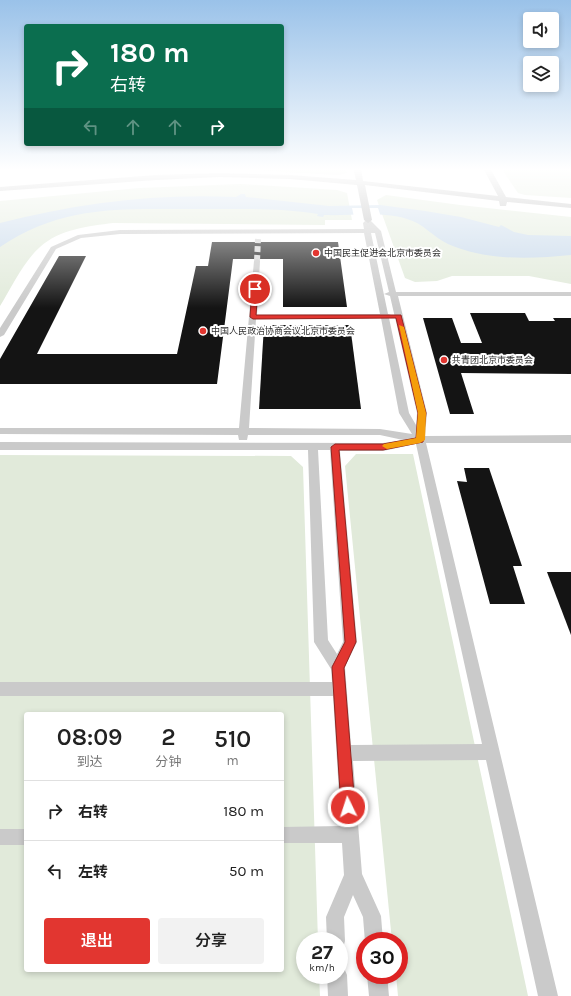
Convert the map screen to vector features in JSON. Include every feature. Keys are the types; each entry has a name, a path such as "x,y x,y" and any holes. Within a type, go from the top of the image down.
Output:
{"street":[{"path":"367,214 367,231 404,413 420,440"},
{"path":"368,220 378,231 422,413 420,440 548,996"},
{"path":"0,335 53,248 72,238 92,233 120,232 378,231"},
{"path":"258,239 259,232"},
{"path":"242,448 257,261"},
{"path":"379,294 571,294"},
{"path":"253,317 398,316"},
{"path":"0,431 380,432 420,440"},
{"path":"0,446 242,448 383,447 420,440 571,439"},
{"path":"312,447 322,642 338,667 353,875 372,916 373,932"},
{"path":"335,447 350,642 338,667"},
{"path":"0,689 340,689"},
{"path":"344,753 492,752"},
{"path":"284,835 350,834"},
{"path":"0,837 24,836"},
{"path":"336,932 335,916 353,875"},
{"path":"338,984 338,996"},
{"path":"378,984 379,996"}],"green space":[{"path":"0,214 351,214 352,220 325,220 325,225 113,223 75,229 56,236 34,253 23,267 0,306"},
{"path":"382,214 548,214 571,217 571,284 529,276 452,276 437,281 415,282 405,278"},
{"path":"356,454 413,454 528,996 398,996 397,984 408,984 408,932 391,932 345,466"},
{"path":"0,455 291,456 303,467 318,932 296,932 296,984 319,984 320,996 0,996"}],"water":[{"path":"37,214 79,214 50,222 25,232 0,247 0,223"},
{"path":"318,214 346,214 324,215 323,217 317,216"},
{"path":"376,214 446,214 499,227 501,225 514,232 528,235 571,236 571,255 524,258 493,256 463,250 448,244 413,221 387,215"}],"pier":[{"path":"353,214 380,214 381,217 354,217"}],"building":[{"name":"中国人民政治协商会议北京市委员会","path":"212,242 338,242 347,307 283,307 283,259 233,259 217,384 0,384 0,359 59,256 86,256 37,354 177,354 196,266 208,266"},
{"path":"470,313 525,313 529,321 555,321 553,318 571,318 571,374 461,373 474,414 450,414 423,318 452,318 461,343 482,343"},
{"path":"264,325 350,325 361,409 259,409"},
{"path":"464,468 489,468 522,566 513,566 525,604 490,604 457,481 467,482"},
{"path":"547,572 571,572 571,635"}],"tunnel":[{"path":"257,261 258,239"}],"slow traffic":[{"path":"387,446 420,440 422,413 401,327"}],"place":[{"name":"中国民主促进会北京市委员会","path":"316,253"},
{"name":"中国人民政治协商会议北京市委员会","path":"203,331"},
{"name":"共青团北京市委员会","path":"444,360"}],"route":[{"path":"255,289 253,317 398,316 422,413 420,440 383,447 335,447 350,642 338,667 348,807"}]}
